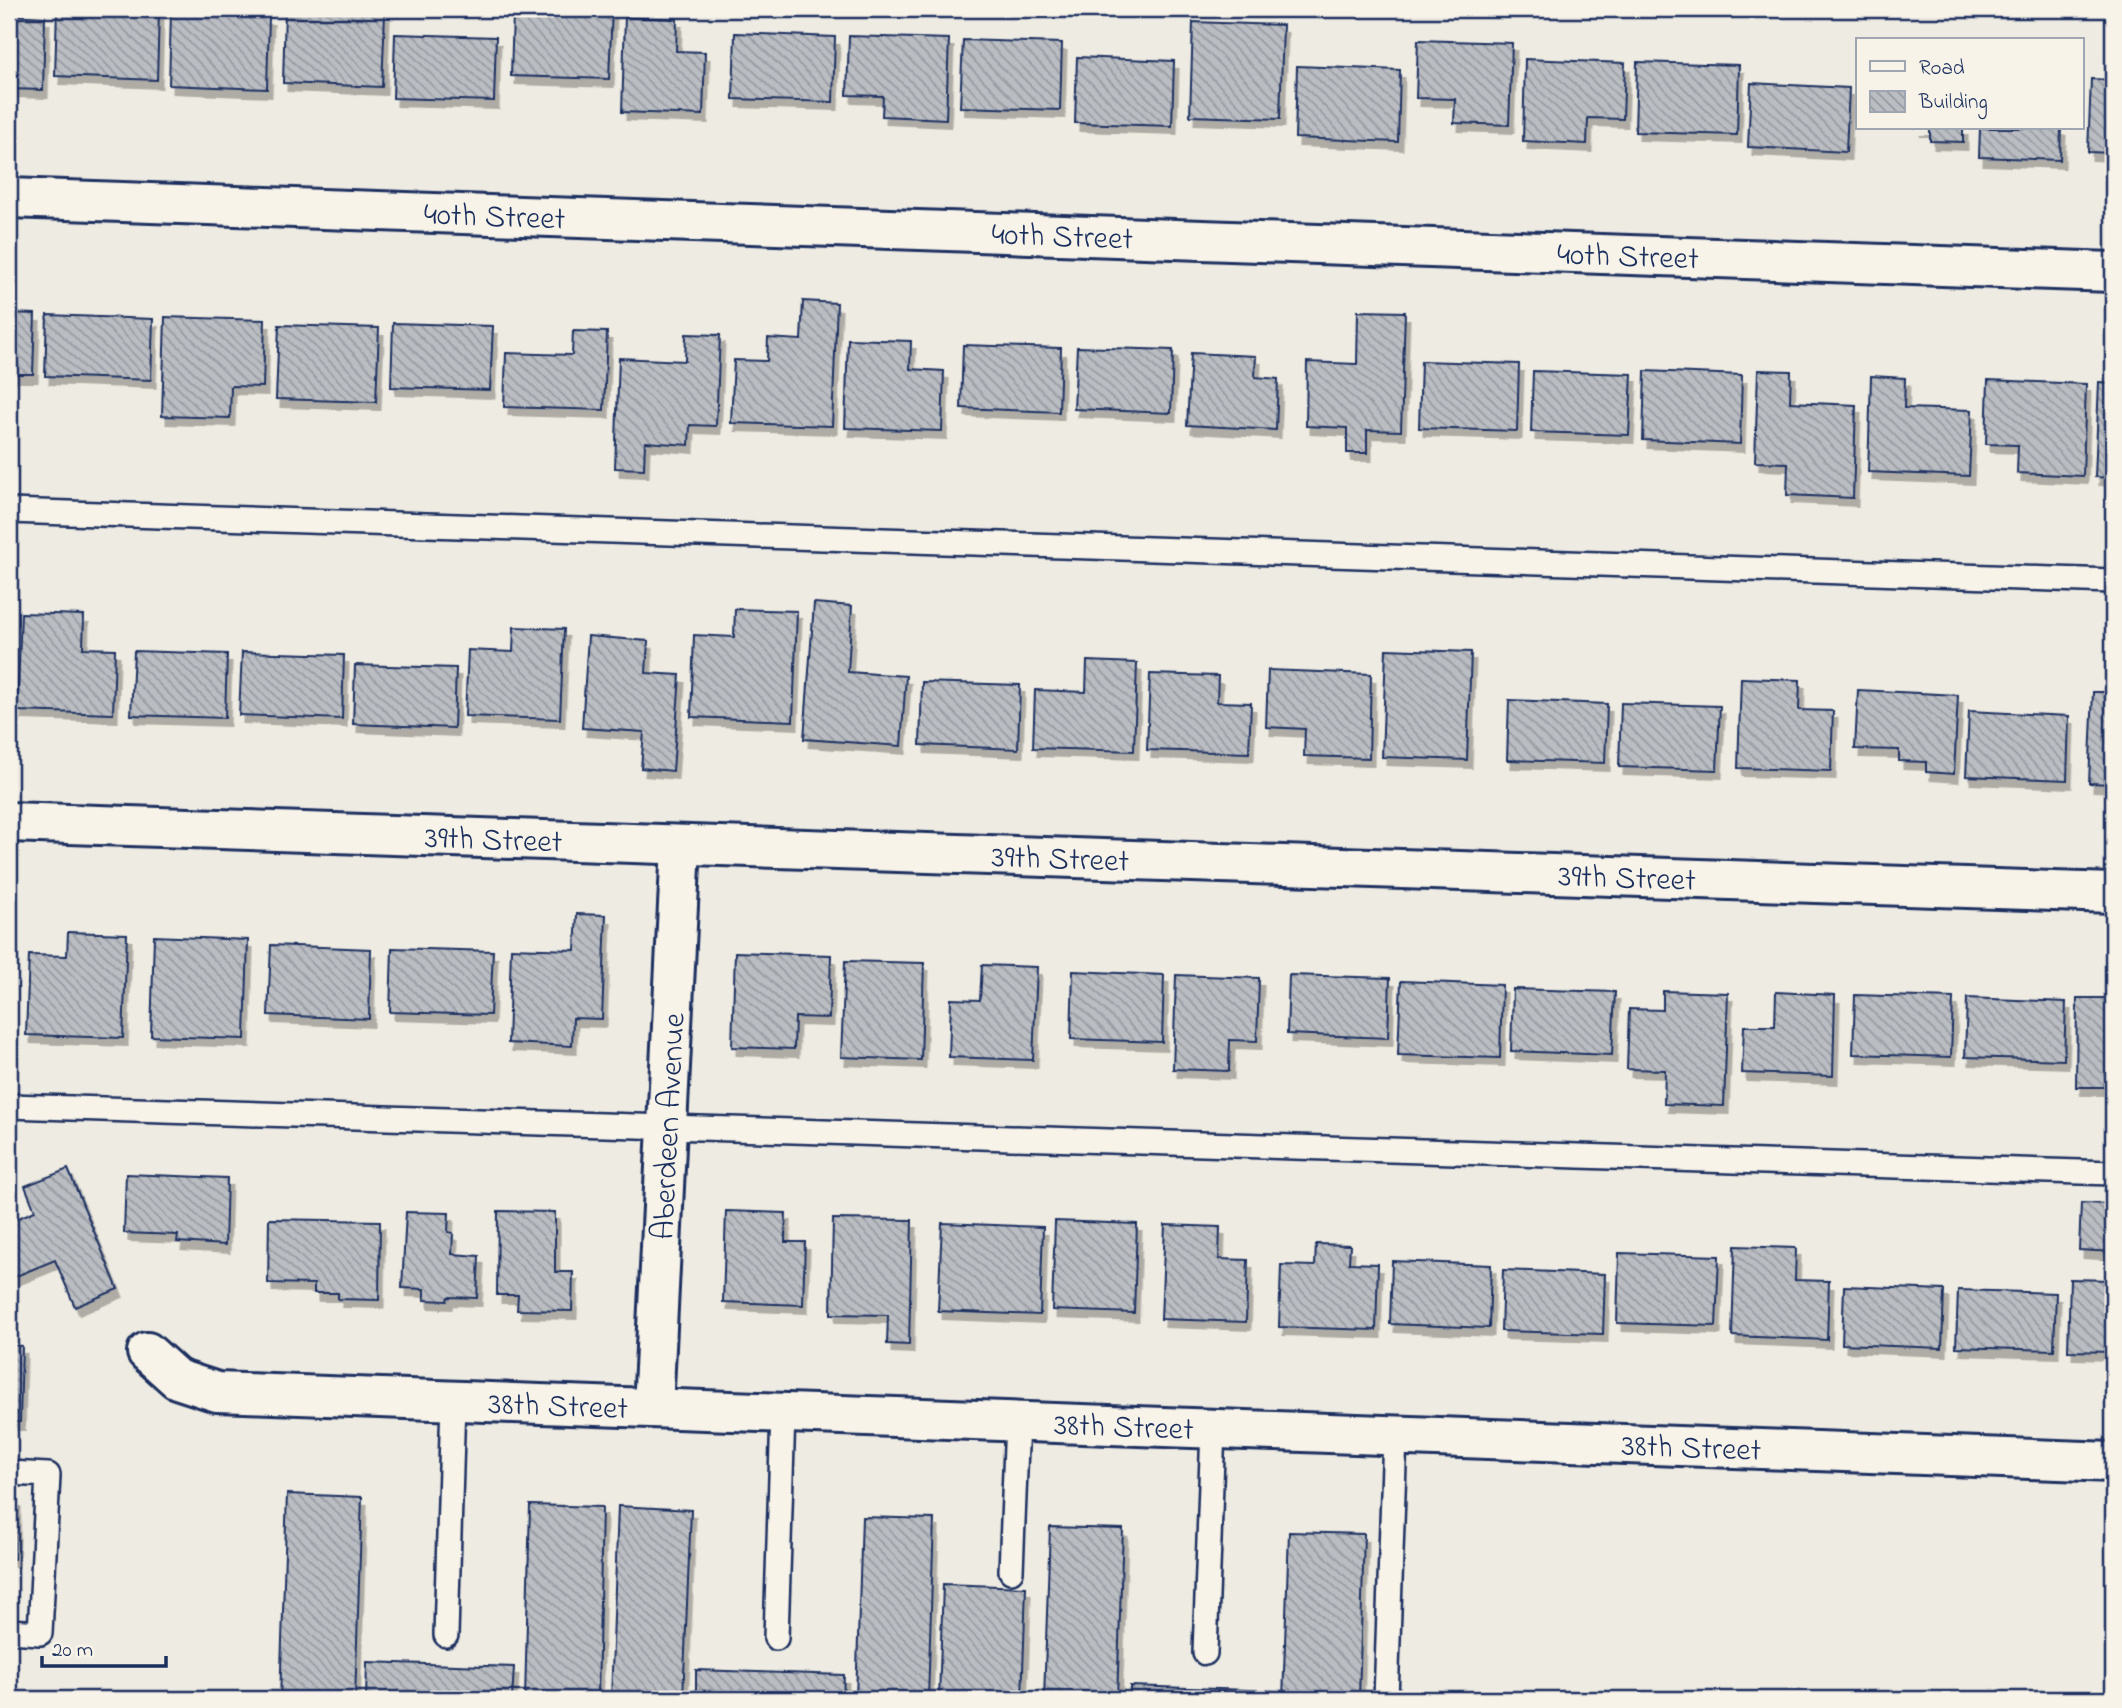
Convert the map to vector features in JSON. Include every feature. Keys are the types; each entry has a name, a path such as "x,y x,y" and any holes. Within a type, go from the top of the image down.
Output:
{"street":[{"name":"40th Street","path":"9,198 2113,272"},
{"name":"39th Street","path":"9,822 2113,893"},
{"name":"Aberdeen Avenue","path":"653,1408 681,845"},
{"name":"38th Street","path":"146,1352 177,1379 217,1392 2113,1462"}],"lane":[{"path":"9,510 2113,581"},
{"path":"9,1106 2113,1173"},
{"path":"446,1635 453,1401"},
{"path":"776,1638 783,1413"},
{"path":"1011,1571 1017,1421"},
{"path":"1205,1653 1213,1428"},
{"path":"1386,1699 1395,1435"},
{"path":"9,1474 48,1475 40,1633 9,1631"}],"building":[{"path":"57,9 159,12 157,80 55,76"},
{"path":"573,9 612,9 609,79 511,76 513,14 573,16"},
{"path":"285,10 385,13 382,87 283,83"},
{"path":"171,13 269,17 267,89 169,85"},
{"path":"9,15 45,17 43,90 9,89"},
{"path":"625,17 677,19 676,51 705,52 703,115 622,112"},
{"path":"1193,22 1283,25 1280,119 1190,116"},
{"path":"735,33 835,37 833,102 733,99"},
{"path":"395,34 496,37 494,101 393,98"},
{"path":"849,36 949,39 946,119 882,116 883,96 847,95"},
{"path":"963,40 1062,43 1060,110 960,107"},
{"path":"1418,40 1512,43 1509,125 1454,123 1455,99 1416,98"},
{"path":"1077,57 1174,61 1172,126 1075,123"},
{"path":"1525,59 1625,63 1623,119 1588,118 1587,144 1523,141"},
{"path":"1637,62 1739,65 1737,135 1635,132"},
{"path":"1297,66 1400,70 1398,142 1295,138"},
{"path":"2091,79 2113,80 2113,153 2088,152"},
{"path":"1751,83 1849,88 1846,152 1748,147"},
{"path":"1930,130 1963,130 1963,142 1930,141"},
{"path":"1980,130 2061,130 2060,160 1979,157"},
{"path":"803,301 837,303 832,426 731,423 734,360 767,361 768,338 801,340"},
{"path":"1358,311 1405,312 1401,431 1367,430 1367,453 1347,453 1347,428 1306,426 1307,362 1357,364"},
{"path":"9,313 35,314 33,374 9,374"},
{"path":"47,315 153,319 151,380 45,376"},
{"path":"165,317 265,320 263,387 231,386 230,418 162,416"},
{"path":"393,323 493,326 490,390 391,387"},
{"path":"279,325 379,328 376,402 276,399"},
{"path":"573,331 607,332 604,410 504,407 506,353 572,355"},
{"path":"686,334 720,335 716,426 690,425 689,445 645,442 644,469 615,468 619,358 685,361"},
{"path":"848,339 911,341 910,369 944,371 942,431 845,428"},
{"path":"963,345 1061,348 1059,412 961,408"},
{"path":"1077,347 1173,350 1171,413 1074,409"},
{"path":"1191,353 1256,356 1255,377 1278,379 1276,430 1187,425"},
{"path":"1421,361 1519,364 1517,431 1419,428"},
{"path":"1758,370 1791,371 1790,402 1856,405 1853,498 1787,495 1788,463 1755,462"},
{"path":"1533,371 1632,374 1629,435 1531,432"},
{"path":"1645,371 1742,375 1740,444 1643,440"},
{"path":"1871,376 1905,378 1904,408 1972,410 1969,476 1868,472"},
{"path":"1988,380 2086,384 2083,476 2017,473 2018,445 1986,444"},
{"path":"2099,382 2113,383 2113,478 2095,477"},
{"path":"814,603 852,606 848,672 906,676 901,746 804,739"},
{"path":"735,609 797,611 793,721 691,717 694,635 734,637"},
{"path":"21,613 84,615 83,648 115,649 113,714 17,711"},
{"path":"514,627 564,629 560,719 465,716 468,650 513,652"},
{"path":"588,636 648,641 646,673 680,675 673,771 641,768 644,732 582,728"},
{"path":"1386,649 1471,652 1467,760 1382,757"},
{"path":"134,651 227,654 225,718 131,715"},
{"path":"242,652 344,655 342,719 239,715"},
{"path":"1087,661 1137,663 1134,751 1033,748 1035,690 1086,692"},
{"path":"355,665 456,668 454,728 353,724"},
{"path":"1268,670 1371,674 1369,758 1304,756 1305,729 1266,727"},
{"path":"1150,674 1218,676 1217,702 1251,703 1249,753 1147,750"},
{"path":"1741,678 1800,680 1799,710 1833,711 1831,771 1738,768"},
{"path":"922,682 1020,685 1018,749 920,745"},
{"path":"1858,690 1958,695 1954,774 1926,772 1926,762 1899,761 1899,750 1855,749"},
{"path":"2093,692 2113,692 2113,784 2089,783"},
{"path":"1509,700 1607,704 1605,763 1507,760"},
{"path":"1621,703 1720,706 1717,770 1619,767"},
{"path":"1969,711 2069,716 2067,780 1966,776"},
{"path":"577,914 606,915 602,1019 573,1018 572,1046 508,1043 511,948 575,950"},
{"path":"68,932 127,934 123,1038 26,1035 29,955 67,956"},
{"path":"154,936 248,940 245,1039 151,1036"},
{"path":"271,945 371,949 369,1019 268,1015"},
{"path":"392,948 493,951 490,1015 390,1012"},
{"path":"735,952 831,955 829,1018 795,1017 794,1049 732,1047"},
{"path":"845,961 924,963 921,1060 841,1057"},
{"path":"982,965 1037,967 1033,1060 949,1057 951,999 980,1000"},
{"path":"1073,971 1164,975 1162,1042 1071,1039"},
{"path":"1176,975 1259,978 1257,1041 1230,1040 1229,1071 1173,1069"},
{"path":"1289,975 1390,978 1388,1038 1287,1034"},
{"path":"1401,981 1502,985 1500,1058 1398,1055"},
{"path":"1513,989 1615,992 1612,1055 1511,1051"},
{"path":"1663,991 1728,993 1724,1106 1664,1104 1665,1070 1627,1069 1629,1009 1663,1010"},
{"path":"1776,992 1835,995 1833,1076 1742,1073 1744,1026 1775,1026"},
{"path":"1855,995 1953,998 1951,1057 1853,1054"},
{"path":"1967,998 2066,1002 2064,1060 1965,1057"},
{"path":"2077,998 2113,998 2113,1087 2076,1087"},
{"path":"68,1169 118,1289 75,1307 55,1260 9,1279 9,1222 35,1211 25,1186"},
{"path":"126,1174 227,1178 225,1245 177,1242 178,1235 124,1233"},
{"path":"2081,1203 2113,1204 2113,1252 2079,1250"},
{"path":"498,1211 555,1212 555,1272 573,1272 572,1311 517,1310 518,1295 497,1295"},
{"path":"726,1211 786,1213 785,1242 805,1242 803,1305 723,1302"},
{"path":"406,1212 449,1213 448,1232 453,1233 452,1254 479,1256 477,1298 424,1300 424,1289 402,1288"},
{"path":"269,1219 380,1221 379,1300 338,1299 338,1293 314,1293 314,1284 268,1283"},
{"path":"833,1219 912,1220 909,1345 887,1344 888,1315 831,1314"},
{"path":"1055,1221 1137,1224 1134,1313 1052,1310"},
{"path":"942,1223 1043,1227 1040,1315 938,1311"},
{"path":"1165,1225 1220,1227 1219,1259 1248,1260 1246,1322 1161,1319"},
{"path":"1316,1244 1350,1245 1349,1263 1378,1264 1376,1330 1279,1327 1281,1265 1315,1266"},
{"path":"1735,1246 1796,1248 1795,1280 1829,1281 1827,1340 1732,1336"},
{"path":"1619,1253 1719,1256 1716,1326 1617,1323"},
{"path":"1392,1261 1491,1265 1489,1328 1390,1324"},
{"path":"1503,1270 1605,1274 1603,1334 1501,1331"},
{"path":"2070,1279 2113,1280 2113,1352 2068,1351"},
{"path":"1844,1286 1944,1290 1942,1348 1842,1344"},
{"path":"1958,1290 2056,1293 2054,1350 1956,1347"},
{"path":"9,1345 22,1346 20,1422 9,1422"},
{"path":"287,1494 362,1497 355,1699 280,1699"},
{"path":"9,1499 16,1499 14,1559 9,1559"},
{"path":"530,1505 602,1507 598,1699 525,1699"},
{"path":"618,1506 691,1510 683,1699 611,1699"},
{"path":"862,1517 934,1519 928,1699 856,1699"},
{"path":"1050,1527 1123,1529 1117,1699 1044,1699"},
{"path":"1289,1532 1364,1534 1359,1699 1283,1699"},
{"path":"943,1584 1026,1587 1022,1699 939,1699"},
{"path":"367,1662 514,1667 512,1699 366,1699"},
{"path":"696,1670 844,1675 843,1699 696,1699"},
{"path":"1130,1686 1277,1691 1277,1699 1130,1699"}]}
